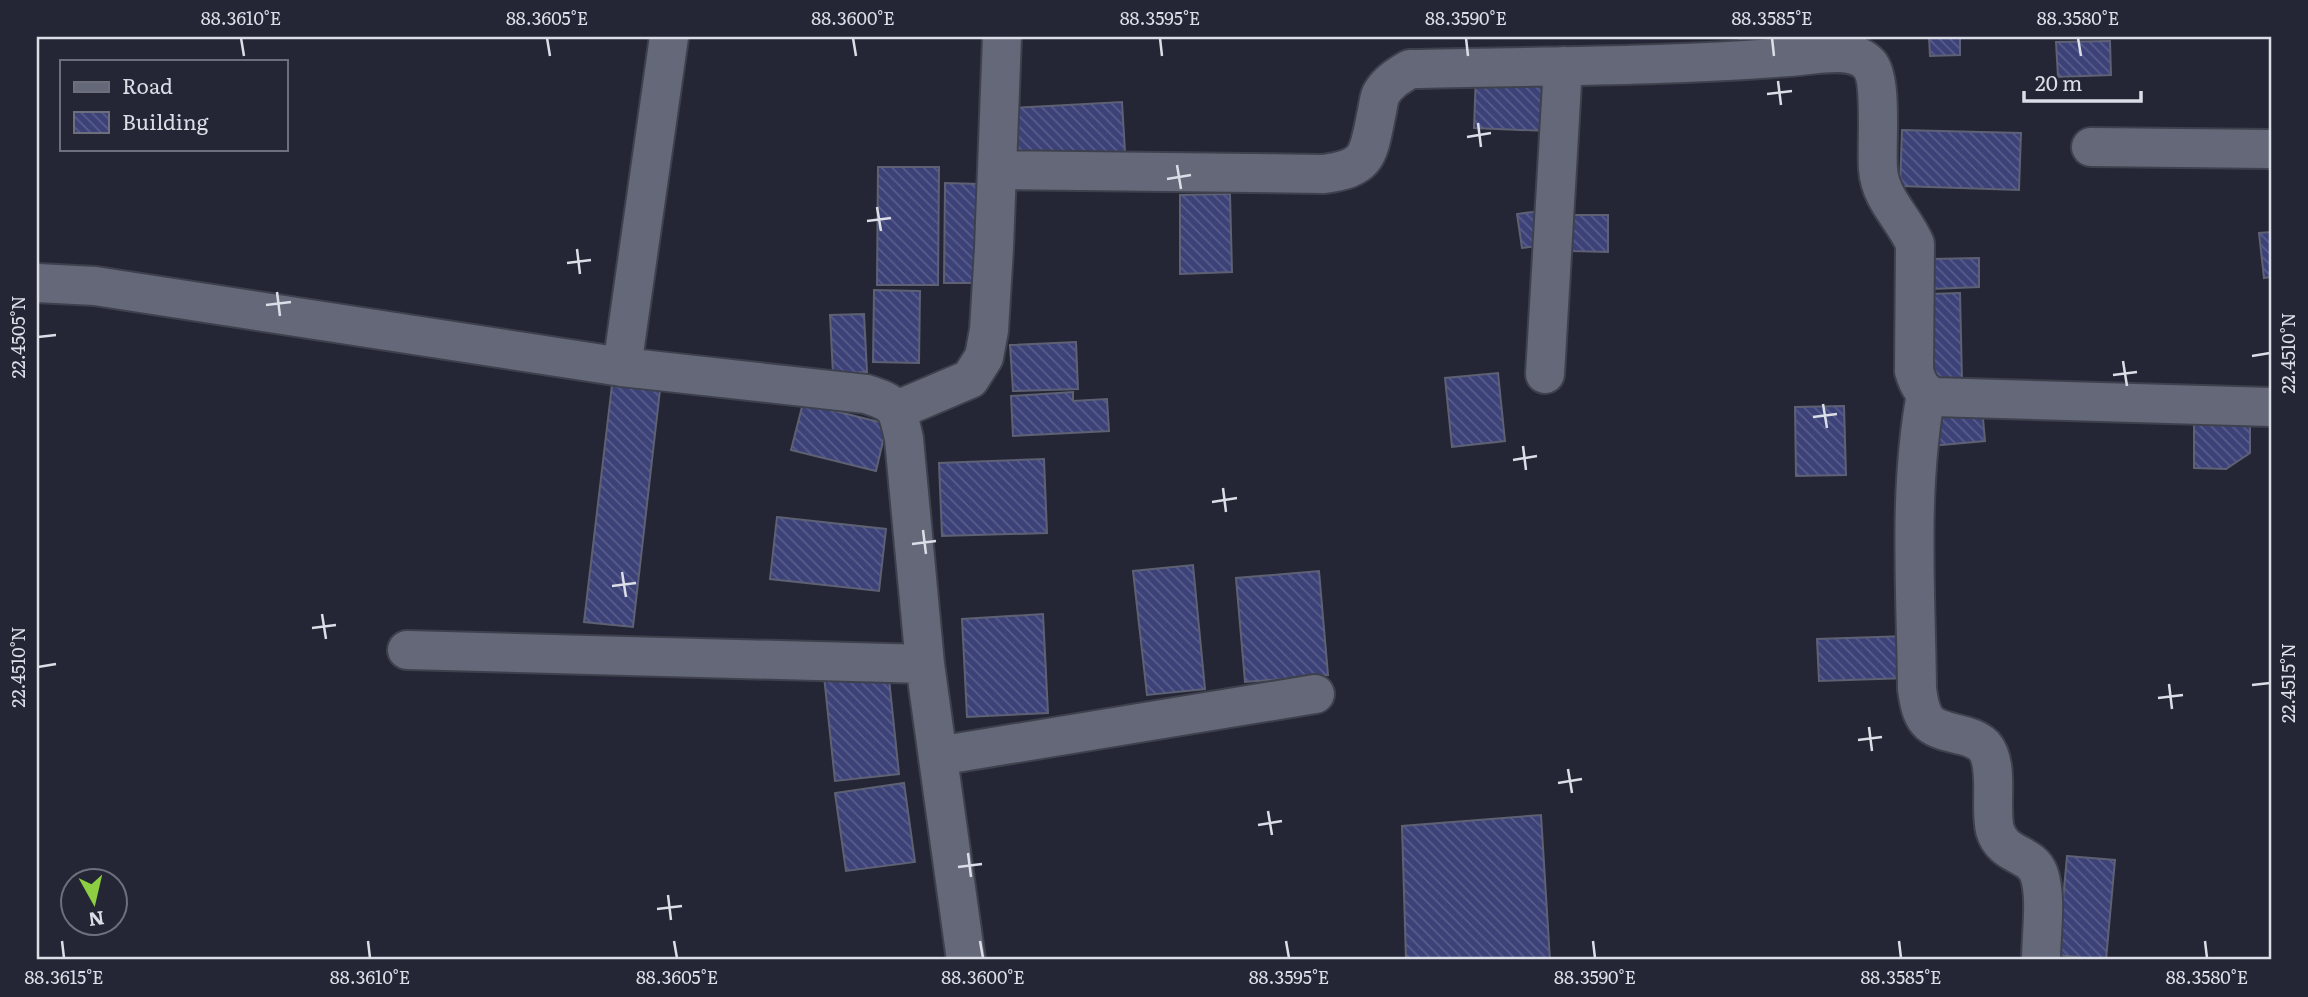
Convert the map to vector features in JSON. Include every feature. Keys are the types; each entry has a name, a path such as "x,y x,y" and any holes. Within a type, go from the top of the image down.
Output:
{"street":[{"path":"622,367 669,37"},
{"path":"897,410 970,379 984,357 989,330 1002,37"},
{"path":"998,170 1310,174 1347,171 1361,161 1369,150 1380,96 1392,80 1410,69 1735,61 1838,54 1867,46 1877,83 1878,172 1884,194 1908,228 1915,244 1914,372 1926,394 1934,397 2271,407"},
{"path":"1545,374 1563,66"},
{"path":"2091,147 2271,149"},
{"path":"37,283 95,286 622,367 866,394 885,400 897,410 904,439 925,664 966,960"},
{"path":"1926,394 1919,433 1915,541 1917,689 1921,713 1930,724 1950,733 1974,738 1984,746 1991,758 1994,829 2000,843 2011,853 2031,861 2039,872 2042,890 2041,960"},
{"path":"407,650 925,664"},
{"path":"938,756 1315,694"}],"building":[{"path":"1740,37 1800,37 1740,45"},
{"path":"1929,37 1960,37 1960,55 1930,56"},
{"path":"2110,41 2111,75 2058,77 2056,42"},
{"path":"1476,73 1549,75 1547,131 1474,128"},
{"path":"1122,102 1125,152 1015,157 1012,108"},
{"path":"1902,130 2021,133 2019,190 1900,186"},
{"path":"878,167 939,167 938,285 877,285"},
{"path":"945,183 982,184 980,283 944,283"},
{"path":"1230,194 1232,272 1180,274 1180,195"},
{"path":"1541,211 1546,245 1522,248 1517,214"},
{"path":"1571,215 1608,215 1608,252 1571,251"},
{"path":"2271,232 2271,277 2264,278 2259,233"},
{"path":"1979,258 1979,287 1932,289 1931,259"},
{"path":"874,290 920,291 919,363 873,362"},
{"path":"1960,293 1962,381 1930,382 1929,294"},
{"path":"864,314 867,372 833,374 830,315"},
{"path":"1076,342 1078,389 1013,391 1010,345"},
{"path":"1498,373 1505,441 1452,447 1445,378"},
{"path":"612,385 660,390 633,627 584,622"},
{"path":"1073,392 1073,401 1107,399 1109,431 1013,436 1011,396"},
{"path":"803,403 887,424 876,471 791,450"},
{"path":"1844,406 1846,475 1796,476 1795,407"},
{"path":"1982,407 1985,441 1931,446 1928,412"},
{"path":"2194,415 2250,415 2250,453 2226,469 2194,468"},
{"path":"1044,459 1047,533 942,536 939,463"},
{"path":"777,517 886,529 879,591 770,579"},
{"path":"1193,565 1205,689 1147,695 1133,571"},
{"path":"1319,571 1328,675 1245,682 1236,578"},
{"path":"1043,614 1048,713 967,717 962,619"},
{"path":"1907,636 1908,678 1819,681 1817,639"},
{"path":"888,669 899,774 835,781 824,676"},
{"path":"904,783 915,862 846,871 835,793"},
{"path":"1541,815 1550,960 1406,960 1402,826"},
{"path":"2067,856 2115,860 2106,960 2058,955"}]}
